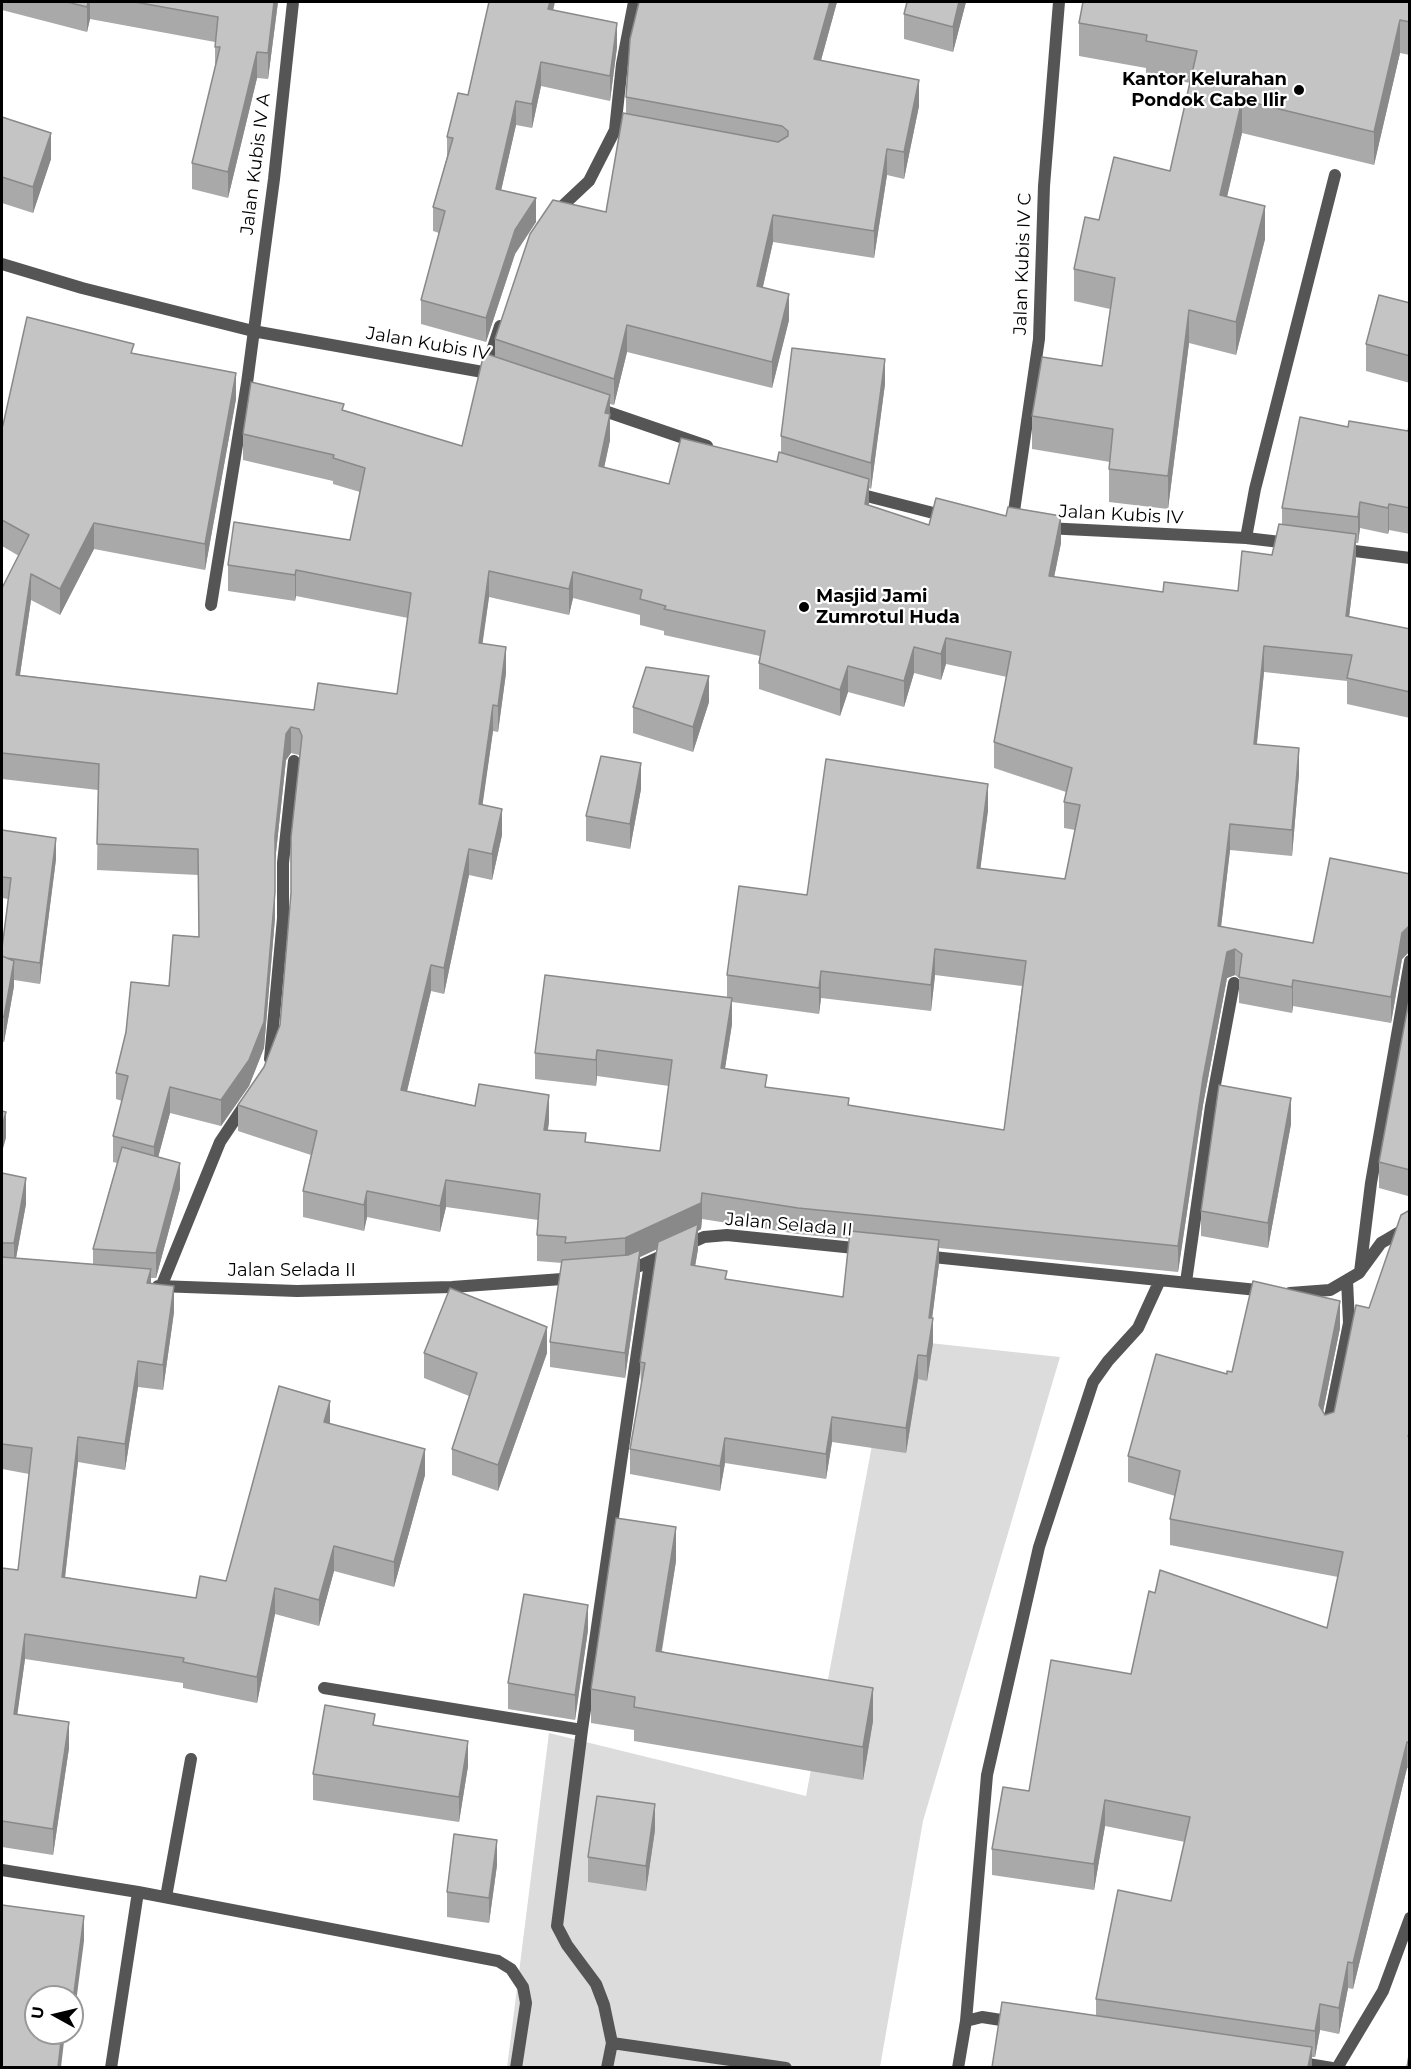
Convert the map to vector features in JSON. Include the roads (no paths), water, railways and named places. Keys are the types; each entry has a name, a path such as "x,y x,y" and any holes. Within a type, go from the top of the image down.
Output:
{"street":[{"name":"Jalan Kubis IV A","path":"211,605 274,179 293,2"},
{"path":"547,220 589,181 620,131 622,64 634,2"},
{"name":"Jalan Kubis IV C","path":"1017,526 1039,339 1044,186 1059,2"},
{"path":"1246,538 1255,489 1335,175"},
{"name":"Jalan Kubis IV","path":"2,264 82,288 253,331 485,372 508,379"},
{"path":"485,372 506,309"},
{"path":"587,405 722,451"},
{"path":"846,490 966,521"},
{"name":"Jalan Kubis IV","path":"1017,526 1246,538 1305,545"},
{"path":"1328,548 1410,558"},
{"path":"267,1068 274,1029 283,918 283,863 294,761"},
{"path":"1359,1273 1371,1183 1410,961"},
{"path":"1186,1282 1211,1106 1234,983"},
{"name":"Jalan Selada II","path":"256,1090 220,1142 156,1286 297,1291 452,1287 594,1276"},
{"path":"914,1255 1310,1293 1330,1290 1359,1273 1381,1243 1410,1226"},
{"name":"Jalan Selada II","path":"615,1274 650,1263 704,1238 727,1235 879,1251"},
{"path":"608,2067 612,2043 604,2005 596,1984 567,1945 557,1926 582,1730 650,1263"},
{"path":"958,2067 966,2021 987,1775 1039,1547 1093,1382 1108,1361 1138,1328 1160,1280"},
{"path":"1327,1433 1349,1323 1347,1280"},
{"path":"324,1688 582,1730"},
{"path":"166,1897 191,1759"},
{"path":"2,1870 166,1897 498,1961 512,1969 523,1987 526,2003 516,2067"},
{"path":"111,2067 138,1892"},
{"path":"1337,2067 1383,1992 1410,1918"},
{"path":"966,2021 982,2018 1029,2024"},
{"path":"612,2043 786,2067"},
{"path":"1286,2061 1332,2067"}],"place":[{"name":"Kantor Kelurahan Pondok Cabe Ilir","path":"1299,90"},
{"name":"Masjid Jami Zumrotul Huda","path":"804,607"}]}
